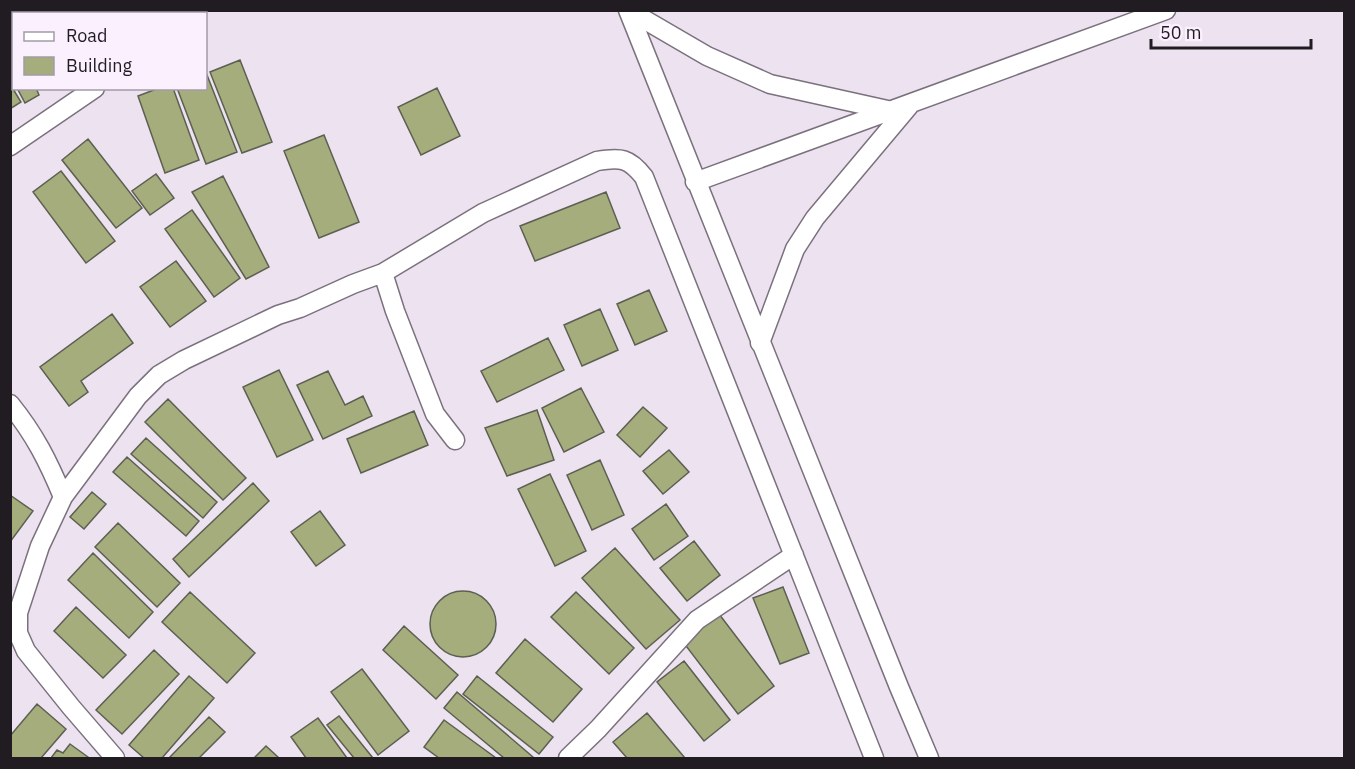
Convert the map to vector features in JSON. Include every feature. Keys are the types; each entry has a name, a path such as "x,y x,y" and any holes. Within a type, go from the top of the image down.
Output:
{"street":[{"path":"628,10 707,56 770,84 892,111"},
{"path":"628,10 695,182 929,759"},
{"path":"695,182 1166,10"},
{"path":"10,146 92,90"},
{"path":"760,343 795,249 815,218 911,104"},
{"path":"115,759 26,651 18,633 18,613 40,546 63,497 138,396 159,375 184,360 278,315 383,273 483,213 597,161 613,158 627,160 644,177 874,759"},
{"path":"383,273 395,311 435,414 456,440"},
{"path":"10,404 29,428 46,456 63,497"},
{"path":"568,759 697,620 794,555"}],"building":[{"path":"18,10 56,10 56,12 19,12"},
{"path":"89,10 126,10 128,12 90,12"},
{"path":"12,13 12,44 10,41 10,14"},
{"path":"10,45 12,48 12,80 10,77"},
{"path":"240,60 272,142 242,153 210,72"},
{"path":"207,75 237,152 206,164 178,90 207,90"},
{"path":"10,84 21,102 10,109"},
{"path":"437,88 460,136 421,155 398,107"},
{"path":"18,90 37,90 39,95 25,103"},
{"path":"154,90 174,90 199,160 165,173 138,96"},
{"path":"324,135 359,222 319,238 284,151"},
{"path":"88,139 142,208 116,228 62,160"},
{"path":"61,171 115,241 86,263 33,192"},
{"path":"156,174 174,198 150,215 132,191"},
{"path":"223,176 269,267 246,279 192,192"},
{"path":"606,192 620,228 535,261 520,226"},
{"path":"192,210 240,278 214,297 165,229"},
{"path":"176,261 206,301 170,327 140,287"},
{"path":"649,290 667,331 635,345 617,304"},
{"path":"600,309 618,350 582,366 564,325"},
{"path":"112,314 133,343 81,381 88,392 69,406 40,367"},
{"path":"548,338 564,370 497,402 481,371"},
{"path":"279,370 313,440 277,457 243,387"},
{"path":"328,371 345,405 363,396 372,416 323,439 297,385"},
{"path":"581,388 604,432 564,452 542,408"},
{"path":"168,399 246,478 223,500 145,422"},
{"path":"643,407 667,428 640,457 617,435"},
{"path":"537,410 554,460 507,476 485,428"},
{"path":"414,411 428,445 361,473 347,439"},
{"path":"146,438 217,502 203,518 131,454"},
{"path":"669,450 689,472 663,494 643,471"},
{"path":"127,457 199,521 186,536 113,472"},
{"path":"600,460 624,515 592,530 567,475"},
{"path":"550,474 586,551 555,566 518,489"},
{"path":"253,483 269,501 189,577 173,559"},
{"path":"92,492 106,504 84,529 70,517"},
{"path":"10,495 33,511 10,542"},
{"path":"666,504 688,536 654,560 632,529"},
{"path":"320,511 345,545 316,566 291,532"},
{"path":"118,523 180,583 157,607 95,547"},
{"path":"694,541 720,575 687,601 660,568"},
{"path":"615,548 680,620 646,649 582,578"},
{"path":"93,553 153,612 129,638 68,580"},
{"path":"783,587 809,653 780,664 753,598"},
{"path":"463,591 475,594 486,601 493,612 496,624 493,636 486,647 475,654 463,657 451,654 440,647 433,636 430,624 433,612 440,601 451,594"},
{"path":"190,592 255,653 227,683 162,622"},
{"path":"576,592 634,648 609,674 551,617"},
{"path":"76,607 126,655 103,678 54,631"},
{"path":"719,614 774,686 738,714 683,642"},
{"path":"404,626 458,675 436,699 383,650"},
{"path":"525,639 582,689 553,722 496,673"},
{"path":"154,650 179,674 122,734 96,710"},
{"path":"684,661 730,720 704,741 657,682"},
{"path":"362,669 409,731 378,755 331,692"},
{"path":"189,676 214,698 162,758 144,758 129,745"},
{"path":"477,676 553,737 539,754 463,694"},
{"path":"457,692 533,757 504,758 444,708"},
{"path":"37,704 66,729 41,758 10,758 10,736"},
{"path":"647,713 685,758 627,758 613,742"},
{"path":"339,716 373,758 354,758 327,725"},
{"path":"209,717 225,732 199,758 169,758"},
{"path":"318,718 347,758 306,758 291,737"},
{"path":"444,720 496,758 439,758 424,747"},
{"path":"70,744 88,757 51,758 57,750 63,753"},
{"path":"266,746 279,758 254,758"}]}
